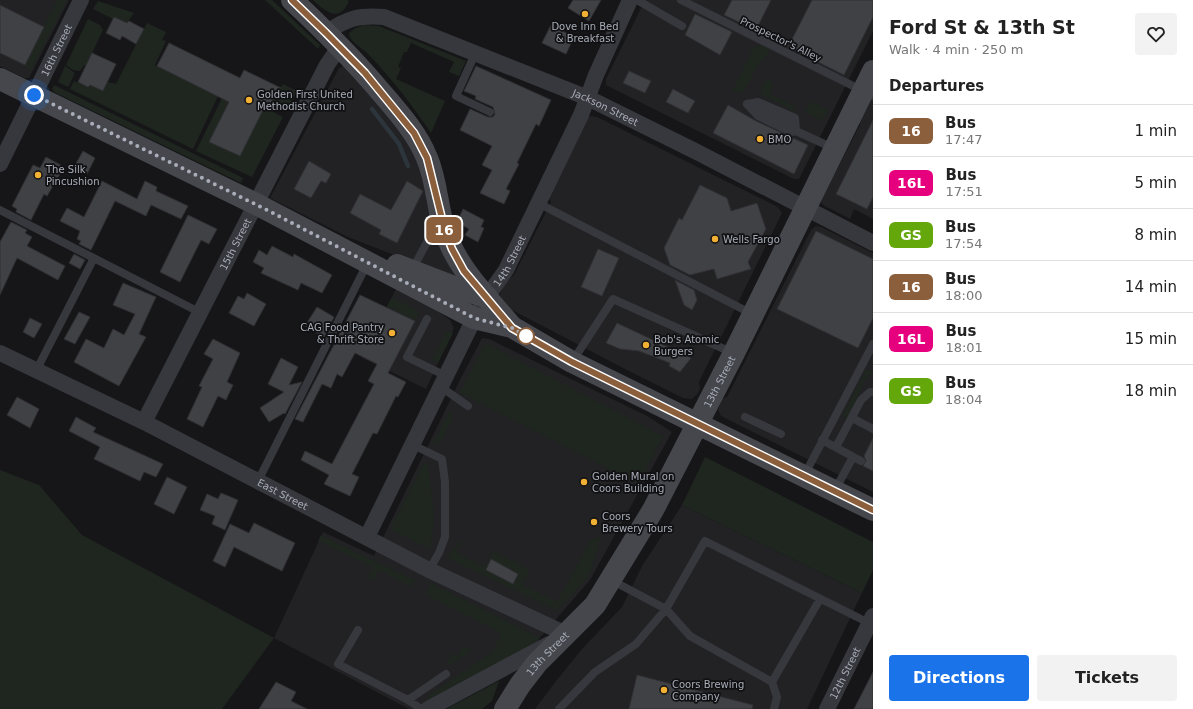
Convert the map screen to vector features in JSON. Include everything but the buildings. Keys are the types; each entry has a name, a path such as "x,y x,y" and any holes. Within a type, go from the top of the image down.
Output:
{"main road":[{"path":"292,0 333,40 395,108 414,133 427,158 442,218 452,249 464,271 512,328"},
{"name":"13th Street","path":"505,709 520,685 537,663 595,605 653,510 734,353 804,208 835,148 868,94 873,71"},
{"path":"0,79 256,204 474,318 512,328 572,362 873,510"},
{"path":"348,251 412,270 462,290 486,296"}],"street":[{"name":"16th Street","path":"0,164 81,0"},
{"name":"14th Street","path":"367,537 474,318 486,296 506,270 588,98 596,75 630,0"},
{"name":"Jackson Street","path":"333,40 350,19 365,15 384,17 588,98 873,242"},
{"name":"15th Street","path":"144,422 199,312 327,65 333,40"},
{"name":"East Street","path":"0,353 144,422 429,570 566,634"},
{"name":"12th Street","path":"827,709 871,620"},
{"path":"428,709 566,634"}],"lane":[{"path":"637,0 682,26"},
{"name":"Prospector's Alley","path":"681,0 868,94"},
{"path":"475,54 456,96 490,112"},
{"path":"796,131 795,118 758,102 747,104 758,116 791,132 796,131 835,148"},
{"path":"538,203 752,314"},
{"path":"0,210 199,312"},
{"path":"412,270 436,225 442,218"},
{"path":"36,371 94,258"},
{"path":"258,481 368,263"},
{"path":"572,362 613,299 734,353"},
{"path":"426,319 407,357 443,381 468,406"},
{"path":"804,476 873,344"},
{"path":"836,447 861,400 870,392 873,392"},
{"path":"745,417 781,434"},
{"path":"852,418 873,428"},
{"path":"822,440 861,461"},
{"path":"413,445 442,459 445,482 445,537 438,555 429,570"},
{"path":"834,491 853,457"},
{"path":"559,709 595,672 636,644 666,610 706,541 820,598 871,620"},
{"path":"610,580 666,610 690,636 772,682 777,697 774,709"},
{"path":"772,682 820,598"},
{"path":"358,630 338,664 408,700 421,709"},
{"path":"408,700 446,674"}],"shaded area":[{"path":"0,0 69,0 29,78 24,78 0,66"},
{"path":"57,0 67,0 31,70 24,66"},
{"path":"265,0 272,0 320,45 318,49"},
{"path":"313,0 349,1 341,12 336,14 322,8"},
{"path":"645,0 873,0 873,31 799,179 794,179 606,85 606,79"},
{"path":"98,1 134,13 127,23 114,17 113,19 93,9"},
{"path":"88,19 100,25 103,30 86,66 84,65 80,71 73,70 66,65"},
{"path":"147,23 166,32 162,40 166,41 155,65 218,96 193,149 70,89 74,81 88,87 90,85 103,91 108,82 116,84"},
{"path":"364,25 379,26 466,61 459,76 449,72 454,62 411,43 407,52 404,52 398,67 401,68 396,79 445,101 431,133 386,73 351,39 349,33 355,28"},
{"path":"762,44 770,49 764,60 761,60 744,91 740,94 733,90 753,48"},
{"path":"344,65 409,138 461,281 348,237 270,198 339,68"},
{"path":"65,66 75,73 68,87 58,82"},
{"path":"769,80 774,84 770,94 796,107 793,112 785,106 762,95 760,92 765,81"},
{"path":"283,84 297,91 286,111 271,103"},
{"path":"54,85 243,178 241,183 54,92 52,89"},
{"path":"873,89 873,219 854,209 850,219 823,205 820,201 829,178 834,175 860,125 859,117"},
{"path":"222,98 229,102 210,142 239,156 264,107 283,117 252,177 196,151"},
{"path":"811,101 828,110 822,121 805,112"},
{"path":"588,117 597,117 778,207 782,213 699,382 700,388 698,393 692,399 683,398 510,309 499,297 505,283 514,275 551,202 547,195"},
{"path":"816,226 821,227 873,253 873,492 721,416 718,410 722,399 727,397 811,230"},
{"path":"397,287 442,314 450,320 454,328 426,389 361,357"},
{"path":"392,297 419,311 415,321 387,306"},
{"path":"447,330 453,333 438,363 432,360"},
{"path":"483,338 489,339 647,416 672,432 590,580 531,648 413,709 409,709 274,638 323,532 374,556 460,380"},
{"path":"485,343 663,436 639,484 460,393"},
{"path":"866,370 873,372 873,376 868,374 847,419 842,416"},
{"path":"449,412 453,414 453,418 441,443 433,444"},
{"path":"705,457 873,542 873,570 862,593 682,505"},
{"path":"424,462 428,466 433,508 432,539 429,549 390,529"},
{"path":"0,470 39,485 82,535 274,638 222,709 0,709"},
{"path":"682,505 862,593 807,709 535,709 582,649 622,607 642,566"},
{"path":"321,535 415,580 411,587 379,570 373,581 367,579 373,567 318,541"},
{"path":"601,536 590,573 568,600 556,610 447,558 459,540 461,542 456,552 485,567 493,551 530,569 523,585 557,602 590,541"},
{"path":"431,583 540,638 531,648 429,700 427,696 493,652 501,633 425,595"},
{"path":"463,645 472,650 449,666 447,664 452,653 458,656"},
{"path":"499,681 492,701 482,709 446,709"}],"waterway":[{"path":"372,109 399,144 408,166"}],"bus line":[{"name":"16","path":"292,0 365,73 414,133 427,158 445,231 452,249 464,271 512,328 572,362 873,510"}],"place":[{"name":"Dove Inn Bed & Breakfast","path":"585,14"},
{"name":"Golden First United Methodist Church","path":"249,100"},
{"name":"BMO","path":"760,139"},
{"name":"The Silk Pincushion","path":"38,175"},
{"name":"Wells Fargo","path":"715,239"},
{"name":"CAG Food Pantry & Thrift Store","path":"392,333"},
{"name":"Bob's Atomic Burgers","path":"646,345"},
{"name":"Golden Mural on Coors Building","path":"584,482"},
{"name":"Coors Brewery Tours","path":"594,522"},
{"name":"Coors Brewing Company","path":"664,690"}],"route":[{"path":"34,95 348,251 368,263 474,318 512,328 526,336"}]}
